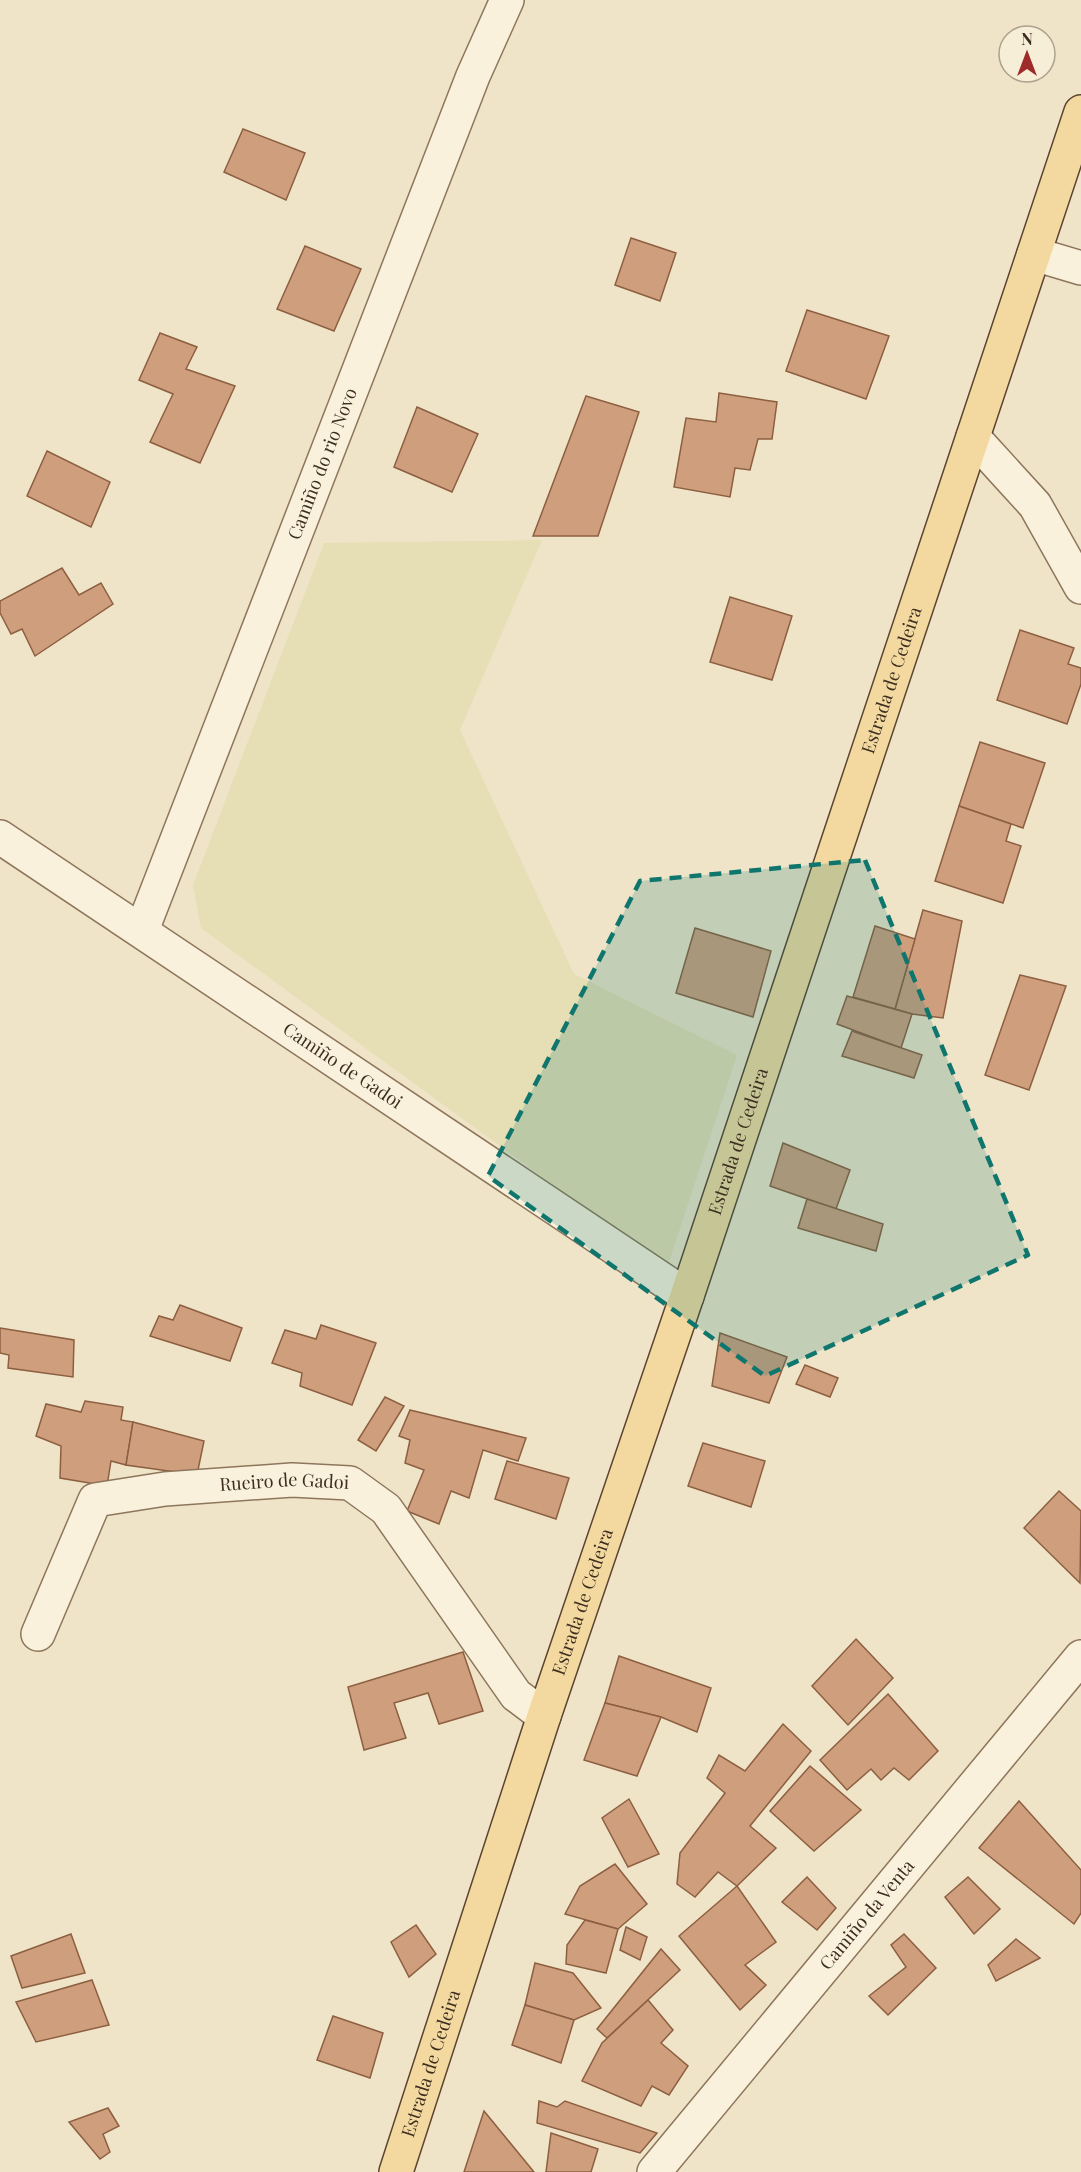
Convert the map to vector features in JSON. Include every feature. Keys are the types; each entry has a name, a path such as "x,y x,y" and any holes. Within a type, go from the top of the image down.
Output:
{"main road":[{"name":"Estrada de Cedeira","path":"396,2172 544,1716 687,1296 1081,112"}],"street":[{"name":"Camiño do rio Novo","path":"142,930 473,76 507,0"},
{"path":"1034,254 1081,268"},
{"path":"973,437 1035,505 1081,587"},
{"name":"Camiño de Gadoi","path":"0,837 687,1296"},
{"name":"Rueiro de Gadoi","path":"38,1634 95,1500 165,1489 292,1479 350,1483 386,1509 516,1695 544,1716"},
{"name":"Camiño da Venta","path":"654,2172 1081,1657"}],"highlighted area":[{"path":"865,860 1028,1255 765,1376 488,1176 640,881"}],"shaded area":[{"path":"542,540 460,730 574,974 737,1055 667,1268 201,928 193,885 324,543"}],"building":[{"path":"243,129 305,153 286,200 224,172"},
{"path":"631,238 676,253 660,301 615,285"},
{"path":"305,246 361,269 334,331 277,309"},
{"path":"807,310 889,336 866,399 786,371"},
{"path":"160,333 197,347 186,369 235,386 200,463 150,442 173,394 139,380"},
{"path":"719,393 777,402 772,439 758,439 750,470 735,468 730,497 674,487 686,418 716,422"},
{"path":"586,396 639,412 598,536 533,536"},
{"path":"417,407 478,434 452,492 394,467"},
{"path":"47,451 110,482 91,527 27,496"},
{"path":"62,568 79,595 101,583 113,604 35,656 22,629 11,634 0,613 0,601"},
{"path":"730,597 792,616 772,680 710,662"},
{"path":"1020,630 1074,648 1068,664 1081,668 1081,684 1067,724 997,700"},
{"path":"980,742 1045,763 1023,828 959,806"},
{"path":"959,806 1011,824 1006,841 1021,846 1003,903 935,881"},
{"path":"923,910 962,921 943,1018 895,1009"},
{"path":"875,926 915,939 895,1009 853,997"},
{"path":"695,928 771,951 753,1017 676,993"},
{"path":"1020,975 1066,986 1029,1090 985,1075"},
{"path":"847,996 912,1014 901,1048 837,1024"},
{"path":"852,1031 922,1055 914,1078 842,1056"},
{"path":"783,1143 850,1170 836,1209 770,1186"},
{"path":"807,1199 883,1224 876,1251 798,1228"},
{"path":"180,1305 242,1328 230,1361 150,1336 159,1316 173,1320"},
{"path":"321,1325 376,1343 352,1405 300,1386 302,1373 272,1363 285,1330 316,1339"},
{"path":"0,1328 74,1340 73,1377 8,1368 9,1355 0,1353"},
{"path":"720,1333 787,1357 769,1403 712,1386"},
{"path":"805,1365 838,1378 830,1397 796,1384"},
{"path":"385,1397 404,1406 376,1451 358,1440"},
{"path":"85,1401 123,1407 121,1420 133,1422 126,1465 111,1461 107,1486 60,1478 61,1446 36,1436 46,1404 81,1412"},
{"path":"410,1410 526,1438 518,1461 483,1450 469,1498 451,1491 439,1524 407,1511 424,1470 405,1463 410,1440 399,1436"},
{"path":"133,1422 204,1441 197,1475 126,1465"},
{"path":"703,1443 765,1461 751,1507 688,1486"},
{"path":"507,1461 569,1478 556,1519 495,1499"},
{"path":"1059,1491 1081,1511 1080,1583 1024,1528"},
{"path":"856,1639 893,1678 848,1725 812,1686"},
{"path":"463,1652 483,1711 439,1724 428,1693 394,1703 406,1738 364,1750 348,1687"},
{"path":"619,1656 711,1688 697,1732 661,1717 605,1703"},
{"path":"888,1694 938,1751 909,1780 894,1768 881,1780 871,1769 847,1790 820,1760"},
{"path":"605,1703 661,1717 637,1776 584,1760"},
{"path":"783,1724 811,1751 750,1826 776,1848 737,1886 718,1872 695,1897 677,1884 680,1853 725,1793 707,1778 719,1755 745,1771"},
{"path":"810,1766 861,1810 814,1851 770,1811"},
{"path":"629,1799 659,1854 628,1867 602,1818"},
{"path":"1019,1801 1081,1870 1081,1913 1074,1924 979,1848"},
{"path":"615,1864 647,1904 618,1929 565,1914 580,1886"},
{"path":"807,1877 836,1908 817,1930 782,1902"},
{"path":"968,1877 1000,1909 974,1934 945,1897"},
{"path":"737,1886 776,1942 745,1965 766,1985 740,2010 679,1936"},
{"path":"585,1920 618,1929 606,1973 566,1964 567,1945"},
{"path":"416,1925 436,1954 409,1977 391,1942"},
{"path":"626,1927 647,1937 640,1960 620,1950"},
{"path":"71,1934 85,1973 22,1988 11,1956"},
{"path":"904,1934 936,1968 888,2015 869,1996 906,1967 891,1945"},
{"path":"1016,1939 1040,1958 996,1981 988,1965"},
{"path":"661,1949 680,1970 607,2038 597,2029"},
{"path":"535,1963 573,1973 601,2008 574,2020 525,2005"},
{"path":"92,1980 109,2025 36,2042 16,2002"},
{"path":"648,2000 673,2030 661,2043 688,2066 669,2095 652,2086 641,2106 582,2081 602,2043"},
{"path":"525,2005 574,2020 561,2063 512,2045"},
{"path":"333,2016 383,2033 370,2078 317,2060"},
{"path":"539,2101 557,2107 565,2101 657,2133 640,2153 537,2123"},
{"path":"108,2108 119,2126 103,2134 110,2152 100,2159 69,2122"},
{"path":"484,2111 534,2172 464,2172"},
{"path":"551,2133 598,2149 591,2172 546,2172"}]}
